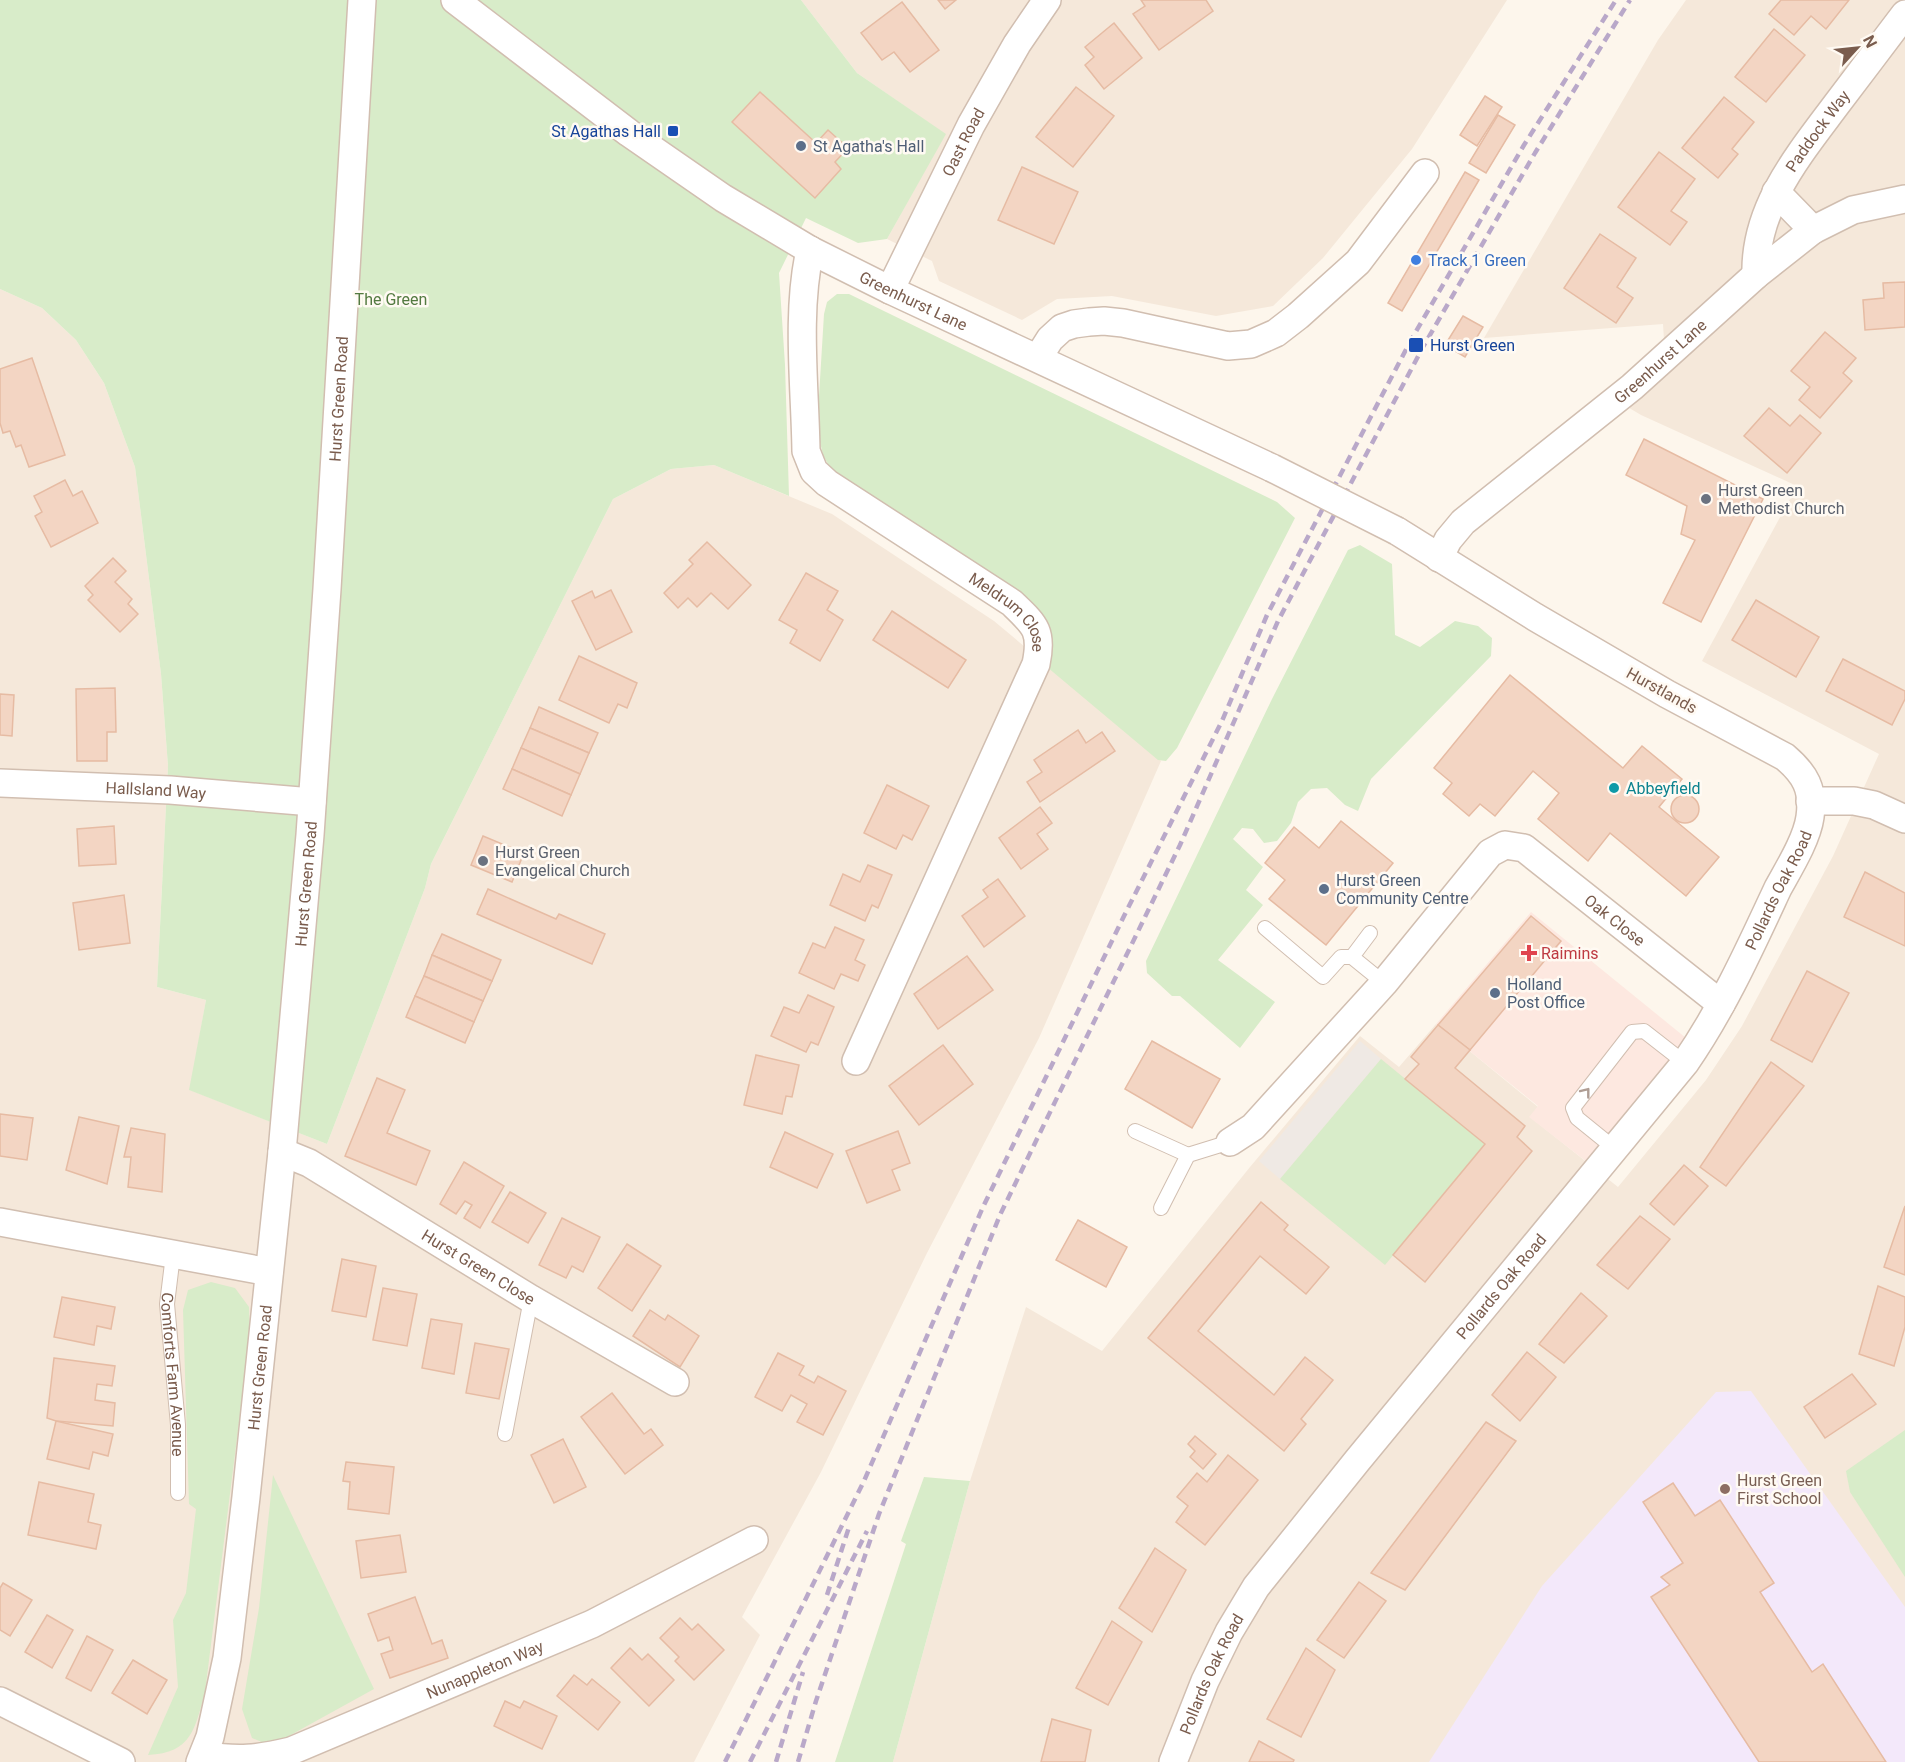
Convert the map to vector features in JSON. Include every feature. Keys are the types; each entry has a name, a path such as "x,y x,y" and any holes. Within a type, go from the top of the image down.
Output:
{"street":[{"name":"Hurst Green Road","path":"202,1759 210,1737 228,1647 245,1508 282,1152 312,802 327,589 362,0"},
{"name":"Greenhurst Lane","path":"454,0 629,133 723,198 810,250 890,290 1272,468 1404,536"},
{"name":"Oast Road","path":"890,290 971,125 1017,44 1047,0"},
{"name":"Paddock Way","path":"1756,275 1755,255 1762,223 1776,192 1797,158 1905,14"},
{"path":"1038,358 1050,339 1062,328 1081,323 1104,321 1123,323 1228,346 1251,344 1276,333 1358,262 1425,173"},
{"path":"1776,192 1812,230"},
{"name":"Greenhurst Lane","path":"1439,558 1448,540 1463,522 1632,387 1756,275 1812,230 1853,210 1905,199"},
{"name":"Meldrum Close","path":"810,250 805,272 803,326 807,451 814,471 827,483 1012,603 1033,623 1040,645 1036,664 856,1061"},
{"name":"Hurstlands","path":"1404,536 1667,694 1785,757 1800,770 1808,784 1810,801"},
{"name":"Hallsland Way","path":"0,783 170,790 312,802"},
{"path":"1810,801 1854,801 1874,805 1905,819"},
{"name":"Pollards Oak Road","path":"1173,1762 1205,1681 1229,1632 1256,1587 1685,1063 1708,1030 1805,833 1810,817 1810,801"},
{"name":"Oak Close","path":"1384,983 1490,853 1505,845 1524,848 1721,1004"},
{"path":"1230,1142 1253,1127 1384,983"},
{"name":"Hurst Green Close","path":"282,1152 309,1163 531,1299 675,1382"},
{"path":"0,1222 269,1272"},
{"name":"Nunappleton Way","path":"202,1759 257,1759 291,1751 592,1624 754,1540"},
{"path":"0,1701 121,1762"}],"lane":[{"path":"1265,928 1323,977 1341,957 1352,957 1384,983"},
{"path":"1352,957 1370,933"},
{"path":"1614,1148 1577,1118 1573,1108 1632,1032 1644,1031 1685,1063"},
{"path":"1135,1131 1188,1155 1230,1142"},
{"path":"1161,1208 1188,1155"},
{"name":"Comforts Farm Avenue","path":"173,1255 168,1304 178,1425 178,1493"},
{"path":"506,1434 531,1299"}],"shaded area":[{"path":"801,0 1507,0 1412,149 1323,258 1273,306 1216,316 1112,296 1057,299 1022,320 939,281 932,261 887,239 945,134 857,73"},
{"path":"1686,0 1905,0 1905,1762 893,1762 970,1481 1026,1307 1102,1351 1250,1167 1360,1036 1399,1067 1436,1024 1438,1025 1538,1107 1530,1117 1618,1187 1706,1080 1742,1026 1833,856 1879,754 1702,661 1797,486 1641,415 1604,393 1664,340 1663,324 1484,338 1658,40"},
{"path":"0,289 42,308 76,340 104,383 135,467 161,674 168,766 157,987 206,1000 190,1090 327,1144 425,888 431,864 613,499 671,469 714,465 832,514 994,621 1161,761 1039,1038 927,1253 821,1472 742,1617 760,1635 694,1762 0,1762"},
{"path":"1531,912 1686,1038 1587,1162 1529,1117 1538,1106 1436,1024"},
{"path":"1360,1041 1381,1059 1280,1179 1259,1161"},
{"name":"Hurst Green First School","path":"1751,1391 1905,1607 1905,1762 1429,1762 1542,1586 1716,1392"}],"green space":[{"name":"The Green","path":"0,0 801,0 857,73 946,134 887,239 858,243 806,218 779,273 785,365 789,496 714,465 671,469 613,499 431,864 425,888 327,1144 189,1090 206,1000 157,987 168,766 161,674 135,467 104,383 76,340 42,308 0,289"},
{"path":"837,294 849,294 1277,502 1295,518 1177,748 1166,761 1158,760 1047,667 998,587 980,566 834,475 823,455 817,429 824,314 827,302"},
{"path":"1360,545 1392,564 1395,635 1420,647 1455,621 1478,626 1492,638 1491,656 1371,779 1358,811 1345,805 1327,788 1311,789 1298,802 1291,823 1277,841 1264,843 1253,829 1242,828 1233,839 1263,867 1246,890 1263,905 1218,960 1275,1002 1240,1048 1180,996 1172,996 1147,973 1146,961 1272,699 1348,550"},
{"path":"1381,1059 1485,1144 1385,1265 1280,1179"},
{"path":"211,1282 235,1288 249,1307 250,1335 205,1692 194,1727 183,1744 163,1753 148,1755 178,1687 173,1620 186,1593 196,1509 189,1504 183,1310 188,1290"},
{"path":"1905,1430 1905,1577 1850,1492 1846,1471"},
{"path":"273,1475 374,1689 278,1742 264,1743 252,1738 242,1709 259,1608"},
{"path":"924,1477 970,1481 893,1762 835,1762 906,1544 901,1541"}],"building":[{"path":"938,0 956,0 945,9"},
{"path":"1141,0 1206,0 1213,11 1159,50 1133,14 1145,6"},
{"path":"1781,0 1849,0 1826,29 1811,16 1794,35 1769,14"},
{"path":"902,2 939,50 910,72 894,52 882,60 861,33"},
{"path":"1114,23 1142,58 1104,89 1085,65 1094,57 1085,47"},
{"path":"1774,29 1805,55 1766,102 1735,77"},
{"path":"1076,87 1114,116 1073,167 1036,137"},
{"name":"St Agatha's Hall","path":"760,92 816,143 828,130 848,148 835,162 841,169 815,198 732,122"},
{"path":"1485,96 1502,107 1477,146 1460,135"},
{"path":"1724,97 1754,122 1732,149 1738,154 1718,178 1682,148"},
{"path":"1498,115 1515,125 1486,173 1469,163"},
{"path":"1659,152 1695,179 1671,211 1687,222 1670,245 1618,207"},
{"path":"1022,167 1078,192 1054,244 998,220"},
{"path":"1465,172 1479,180 1402,311 1388,303"},
{"path":"1600,234 1636,258 1617,287 1633,298 1616,323 1564,288"},
{"path":"1905,282 1905,327 1865,330 1863,300 1884,298 1883,283"},
{"path":"1463,316 1483,327 1465,357 1445,345"},
{"path":"1825,332 1856,358 1843,373 1852,381 1820,418 1799,400 1810,387 1791,371"},
{"path":"32,358 65,455 29,467 21,445 16,447 10,431 3,433 0,423 0,369"},
{"path":"1769,408 1790,426 1800,415 1821,433 1787,473 1744,436"},
{"path":"1644,439 1763,499 1701,622 1663,603 1695,540 1681,534 1687,506 1626,475"},
{"path":"65,480 73,496 82,491 98,523 51,547 35,516 42,512 34,496"},
{"path":"707,542 751,585 728,609 711,593 697,607 688,598 678,608 664,593 693,564 689,560"},
{"path":"113,558 126,571 115,582 132,599 128,604 138,614 120,632 88,600 93,595 85,586"},
{"path":"806,573 838,591 827,610 843,620 820,661 790,643 797,630 779,620"},
{"path":"611,590 632,632 596,650 572,601 592,591 595,598"},
{"path":"1756,600 1819,637 1796,677 1732,640"},
{"path":"892,611 966,660 948,688 873,640"},
{"path":"579,656 637,683 627,708 618,704 609,723 559,700"},
{"path":"1843,659 1905,691 1905,699 1892,725 1826,691"},
{"name":"Abbeyfield","path":"1510,675 1623,768 1642,746 1682,779 1659,807 1719,857 1686,896 1610,833 1588,861 1538,819 1559,793 1533,771 1495,816 1480,804 1469,816 1443,794 1452,783 1434,768"},
{"path":"115,688 116,732 107,732 107,761 77,761 76,689"},
{"path":"0,694 14,695 12,736 0,735"},
{"path":"539,707 598,733 589,753 530,728"},
{"path":"530,728 589,753 580,774 521,748"},
{"path":"1078,730 1086,743 1102,732 1115,751 1040,802 1027,782 1042,772 1034,760"},
{"path":"521,748 580,774 571,795 512,769"},
{"path":"512,769 571,795 562,816 503,789"},
{"path":"887,785 929,806 912,840 903,835 896,849 864,833"},
{"path":"1685,795 1695,799 1699,809 1695,819 1685,823 1675,819 1671,809 1675,799"},
{"path":"1040,807 1052,823 1037,834 1048,849 1021,869 999,838"},
{"name":"Hurst Green Community Centre","path":"1341,821 1393,863 1326,945 1269,899 1285,880 1265,863 1294,827 1319,848"},
{"path":"114,826 116,864 79,866 77,829"},
{"path":"483,836 524,853 512,882 471,865"},
{"path":"868,865 892,875 878,908 872,905 865,921 830,905 843,874 860,882"},
{"path":"1865,872 1905,893 1905,946 1844,917"},
{"path":"998,879 1025,916 984,947 962,916 988,897 983,890"},
{"path":"488,889 556,919 559,914 605,934 592,964 477,914"},
{"path":"124,895 130,943 79,950 73,903"},
{"path":"1531,916 1561,941 1470,1050 1438,1025"},
{"path":"835,927 864,940 855,960 865,965 858,981 841,974 834,989 799,973 813,943 825,948"},
{"path":"442,934 501,960 492,981 432,955"},
{"path":"432,955 492,981 483,1001 424,976"},
{"path":"967,956 993,990 938,1029 914,994"},
{"path":"1807,971 1849,993 1812,1062 1771,1040"},
{"path":"424,976 483,1001 474,1022 415,996"},
{"path":"808,995 834,1007 818,1045 811,1042 806,1052 771,1036 784,1007 799,1013"},
{"path":"415,996 474,1022 465,1043 406,1017"},
{"path":"1438,1025 1470,1050 1455,1068 1525,1126 1517,1137 1532,1151 1425,1282 1393,1255 1485,1144 1405,1079 1419,1064 1411,1057"},
{"path":"1152,1041 1220,1079 1192,1128 1125,1089"},
{"path":"943,1045 973,1084 919,1125 889,1086"},
{"path":"756,1055 799,1065 792,1097 786,1096 782,1114 744,1105"},
{"path":"1771,1062 1804,1086 1726,1186 1700,1167"},
{"path":"377,1078 405,1090 387,1133 430,1151 416,1185 345,1156"},
{"path":"0,1114 33,1118 27,1160 0,1156"},
{"path":"79,1117 119,1126 107,1184 66,1170"},
{"path":"131,1128 165,1134 162,1192 128,1187 131,1157 124,1157"},
{"path":"898,1131 910,1163 892,1170 900,1190 867,1203 846,1151"},
{"path":"785,1132 833,1154 817,1188 770,1167"},
{"path":"464,1162 504,1186 480,1228 464,1218 472,1205 465,1201 456,1214 440,1204"},
{"path":"1684,1165 1708,1186 1674,1225 1650,1204"},
{"path":"510,1192 546,1213 528,1243 492,1222"},
{"path":"1261,1202 1288,1225 1284,1230 1329,1267 1306,1294 1260,1256 1198,1331 1274,1395 1305,1357 1333,1380 1301,1419 1306,1424 1284,1451 1148,1338"},
{"path":"1905,1206 1905,1275 1884,1267"},
{"path":"1640,1216 1670,1239 1628,1289 1597,1265"},
{"path":"562,1218 600,1237 583,1272 572,1266 566,1278 539,1265"},
{"path":"1078,1220 1127,1247 1106,1287 1056,1260"},
{"path":"627,1244 661,1266 632,1311 598,1288"},
{"path":"342,1259 376,1266 366,1317 332,1311"},
{"path":"1878,1286 1905,1297 1905,1327 1894,1366 1859,1354"},
{"path":"383,1288 417,1294 407,1346 373,1340"},
{"path":"1581,1293 1607,1316 1564,1363 1539,1344"},
{"path":"62,1297 115,1307 111,1329 97,1326 94,1345 54,1337"},
{"path":"650,1310 665,1320 668,1315 699,1336 680,1367 633,1336"},
{"path":"431,1319 462,1324 454,1374 422,1368"},
{"path":"475,1343 509,1349 499,1399 466,1393"},
{"path":"1527,1352 1556,1377 1520,1421 1492,1395"},
{"path":"778,1353 804,1366 799,1375 814,1383 818,1376 846,1391 823,1435 797,1422 807,1404 791,1395 782,1411 755,1397"},
{"path":"54,1358 115,1366 112,1386 97,1384 95,1400 115,1403 113,1426 56,1421 47,1418"},
{"path":"1852,1374 1876,1404 1825,1438 1804,1407"},
{"path":"612,1393 644,1434 651,1429 663,1445 625,1474 581,1417"},
{"path":"56,1421 113,1434 108,1456 93,1452 89,1469 47,1459"},
{"path":"1486,1422 1516,1441 1405,1590 1371,1573"},
{"path":"1195,1436 1216,1454 1203,1469 1190,1457 1195,1451 1188,1444"},
{"path":"563,1439 586,1487 554,1503 531,1455"},
{"path":"1228,1455 1258,1480 1205,1545 1176,1522 1188,1506 1177,1497 1197,1473 1207,1482"},
{"path":"346,1462 394,1467 389,1514 348,1509 350,1482 343,1481"},
{"path":"39,1482 94,1494 88,1522 101,1525 96,1549 28,1535"},
{"path":"1673,1483 1695,1516 1720,1500 1774,1583 1760,1592 1812,1672 1823,1664 1886,1762 1759,1762 1651,1597 1670,1585 1661,1577 1683,1563 1643,1502"},
{"path":"400,1535 406,1572 361,1578 356,1541"},
{"path":"1155,1548 1186,1570 1152,1632 1119,1608"},
{"path":"1359,1582 1386,1601 1344,1658 1317,1640"},
{"path":"3,1583 32,1600 10,1636 0,1630 0,1588"},
{"path":"415,1597 432,1644 442,1640 448,1658 390,1678 381,1654 393,1650 389,1637 378,1641 368,1614"},
{"path":"47,1615 73,1630 52,1668 25,1652"},
{"path":"680,1618 692,1630 698,1624 724,1650 694,1680 675,1661 679,1657 660,1638"},
{"path":"1112,1621 1142,1642 1108,1705 1076,1688"},
{"path":"87,1636 113,1650 91,1691 66,1678"},
{"path":"630,1648 642,1660 648,1654 674,1680 649,1706 611,1668"},
{"path":"1306,1648 1335,1670 1301,1737 1267,1719"},
{"path":"133,1660 167,1680 147,1714 112,1693"},
{"path":"574,1675 587,1685 592,1679 620,1702 598,1730 557,1696"},
{"path":"505,1701 520,1708 524,1701 557,1716 542,1749 494,1726"},
{"path":"1052,1719 1091,1730 1085,1762 1041,1762"},
{"path":"1259,1741 1294,1760 1293,1762 1249,1762"}],"railway":[{"path":"725,1762 864,1481 983,1207 1124,916 1222,721 1267,615 1411,340 1524,145 1616,0"},
{"path":"798,1762 816,1701 879,1514 1000,1215 1180,845 1278,621 1423,347 1535,153 1630,0"},
{"path":"827,1595 850,1524"},
{"path":"750,1762 867,1531"},
{"path":"776,1762 803,1672"}],"place":[{"name":"St Agathas Hall","path":"673,131"},
{"name":"St Agatha's Hall","path":"801,146"},
{"name":"Track 1 Green","path":"1416,260"},
{"name":"Hurst Green","path":"1416,345"},
{"name":"Hurst Green Methodist Church","path":"1706,499"},
{"name":"Abbeyfield","path":"1614,788"},
{"name":"Hurst Green Evangelical Church","path":"483,861"},
{"name":"Hurst Green Community Centre","path":"1324,889"},
{"name":"Raimins","path":"1529,953"},
{"name":"Holland Post Office","path":"1495,993"},
{"name":"Hurst Green First School","path":"1725,1489"}]}
